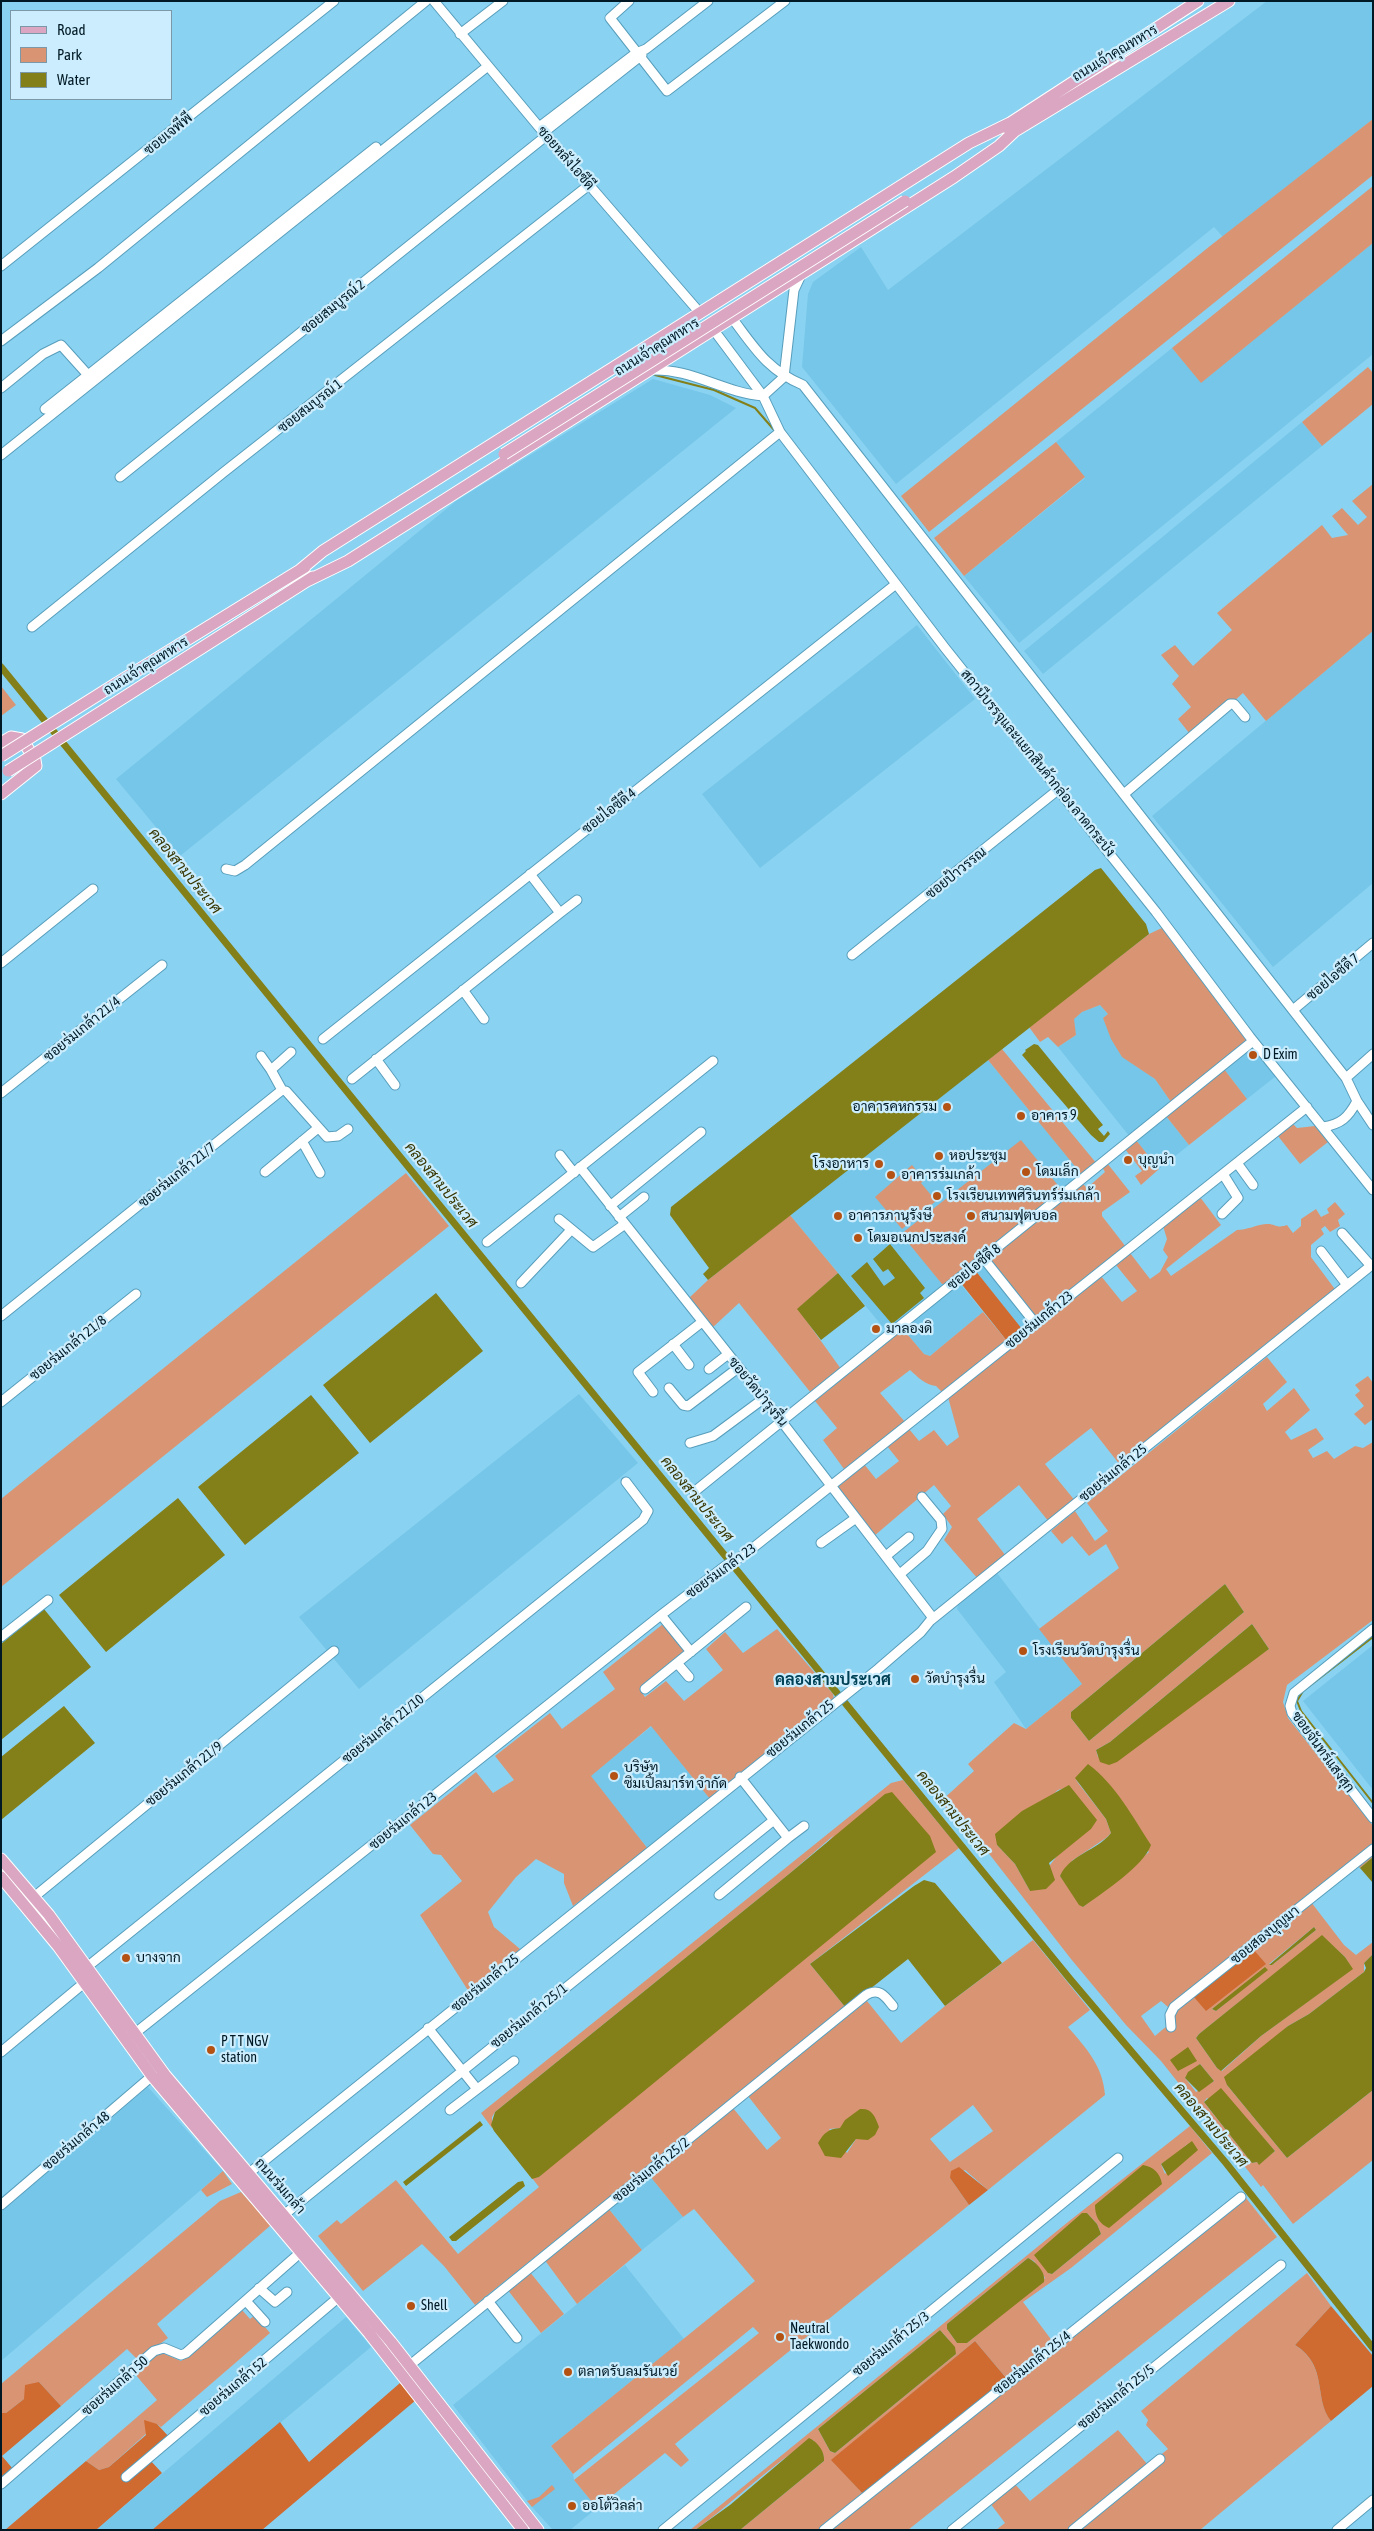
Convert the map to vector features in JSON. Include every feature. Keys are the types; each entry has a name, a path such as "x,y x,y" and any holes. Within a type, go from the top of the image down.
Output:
{"main road":[{"name":"ถนนเจ้าคุณทหาร","path":"5,773 307,582 502,451 903,198 1198,1"},
{"name":"ถนนเจ้าคุณทหาร","path":"300,570 323,551 969,143 1013,126 1229,1"},
{"name":"ถนนเจ้าคุณทหาร","path":"307,582 348,561 980,160 1013,126"},
{"path":"718,301 732,318"},
{"path":"700,313 713,329"},
{"name":"ถนนเจ้าคุณทหาร","path":"1,756 300,570 502,451"},
{"path":"1,742 10,737 22,738 35,760 36,766 1,794"},
{"name":"ถนนร่มเกล้า","path":"1,1860 34,1897 87,1967 164,2075 285,2214 410,2365 538,2530"},
{"name":"ถนนร่มเกล้า","path":"1,1877 41,1924 152,2076 339,2297 523,2530"}],"street":[{"name":"ซอยเจพีพี","path":"1,266 334,1"},
{"path":"1,341 98,268 242,153 426,1"},
{"name":"ซอยหลังไอซีดี","path":"434,1 543,132 700,313"},
{"path":"460,34 503,1"},
{"path":"629,1 610,18 664,90 670,90 785,1"},
{"name":"ซอยสมบูรณ์ 2","path":"120,478 543,132 708,1"},
{"path":"45,409 486,64"},
{"path":"1,455 486,64"},
{"name":"ซอยสมบูรณ์ 1","path":"32,627 224,472 589,185"},
{"path":"648,370 673,370 743,394 763,396 784,377 794,290 801,275"},
{"path":"732,318 763,358 784,377 803,385 1346,1078 1357,1102 1373,1125"},
{"name":"สถานีบรรจุและแยกสินค้ากล่อง ลาดกระบัง","path":"713,329 763,396 780,432 896,584 1060,789 1252,1042 1373,1190"},
{"path":"1,388 43,354 61,345 88,375"},
{"path":"226,869 235,871 245,865 780,432"},
{"name":"ซอยไอซีดี 4","path":"323,1039 896,584"},
{"path":"1124,794 1230,704 1234,704 1245,717"},
{"name":"ซอยป้าวรรณ","path":"852,955 1060,789"},
{"path":"530,874 560,913"},
{"path":"1,963 93,889"},
{"path":"352,1079 577,900"},
{"name":"ซอยไอซีดี 7","path":"1293,1010 1373,943"},
{"name":"ซอยร่มเกล้า 21/4","path":"1,1093 162,965"},
{"path":"463,990 484,1019"},
{"name":"ซอยไอซีดี 8","path":"694,1492 1252,1042"},
{"path":"271,1070 291,1052"},
{"path":"1346,1078 1373,1054"},
{"path":"261,1056 282,1090 286,1091 324,1135 331,1138 348,1128"},
{"path":"376,1060 395,1085"},
{"path":"487,1242 713,1061"},
{"name":"ซอยร่มเกล้า 21/7","path":"1,1316 282,1090"},
{"path":"1323,1127 1341,1122 1351,1112 1357,1102"},
{"name":"ซอยร่มเกล้า 23","path":"134,2034 661,1615 725,1566 744,1555 1305,1108"},
{"path":"265,1172 318,1128"},
{"path":"610,1206 701,1132"},
{"path":"302,1141 320,1173"},
{"name":"ซอยวัดบำรุงรื่น","path":"560,1155 577,1170 610,1206 782,1422 933,1618"},
{"path":"1237,1163 1253,1185"},
{"path":"1222,1214 1238,1198 1223,1174"},
{"path":"559,1219 593,1247 622,1221 644,1196"},
{"path":"521,1283 571,1230"},
{"path":"1342,1233 1372,1265"},
{"path":"1321,1251 1347,1285"},
{"path":"984,1259 1035,1323"},
{"name":"ซอยร่มเกล้า 25","path":"249,2173 852,1688 921,1632 933,1618 1372,1265"},
{"name":"ซอยร่มเกล้า 21/8","path":"1,1402 136,1294"},
{"path":"653,1392 638,1372 702,1322"},
{"path":"673,1344 689,1365"},
{"path":"709,1369 727,1355"},
{"path":"669,1388 683,1405 688,1406 738,1368"},
{"path":"690,1443 713,1436 763,1399"},
{"name":"ซอยร่มเกล้า 21/10","path":"87,1967 643,1520 648,1511 626,1482"},
{"path":"900,1574 926,1551 942,1529 941,1520 922,1497"},
{"path":"821,1543 856,1518"},
{"path":"886,1556 909,1537"},
{"path":"1,1637 48,1600"},
{"path":"645,1689 746,1607"},
{"path":"661,1615 691,1652"},
{"name":"ซอยจันทร์แสงสุก","path":"1373,1629 1294,1693 1290,1706 1292,1713 1373,1818"},
{"name":"ซอยร่มเกล้า 21/9","path":"34,1897 334,1651"},
{"path":"677,1663 689,1678"},
{"path":"740,1777 788,1838"},
{"name":"ซอยร่มเกล้า 25/1","path":"285,2214 774,1820"},
{"path":"718,1895 804,1826"},
{"name":"ซอยสองบุญมา","path":"1171,2027 1170,2015 1174,2007 1373,1849"},
{"path":"1,2052 84,1983"},
{"name":"ซอยร่มเกล้า 25/2","path":"410,2365 866,1995 875,1991 879,1992 893,2006"},
{"path":"428,2028 477,2089"},
{"path":"450,2110 514,2061"},
{"name":"ซอยร่มเกล้า 48","path":"1,2205 152,2076"},
{"name":"ซอยร่มเกล้า 25/3","path":"663,2530 1118,2158"},
{"name":"ซอยร่มเกล้า 25/4","path":"824,2530 1241,2197"},
{"name":"ซอยร่มเกล้า 50","path":"1,2484 154,2352 164,2348 181,2356 186,2353 301,2252"},
{"name":"ซอยร่มเกล้า 25/5","path":"952,2530 1281,2265"},
{"path":"259,2288 275,2302 287,2292"},
{"name":"ซอยร่มเกล้า 52","path":"126,2477 339,2297"},
{"path":"246,2301 265,2322"},
{"path":"488,2301 517,2338"},
{"path":"1072,2530 1160,2460"},
{"path":"1337,2530 1373,2500"}],"shaded area":[{"path":"1267,1 1373,1 1373,119 1223,237 1214,227 896,484 802,367 808,294 813,282 861,247 888,290"},
{"path":"1373,243 1373,354 1019,643 964,576 1085,478 1056,442 1172,348 1201,382"},
{"path":"653,379 710,395 736,408 180,856 116,779 456,501"},
{"path":"1302,422 1322,446 1043,674 1024,651"},
{"path":"917,625 975,699 760,868 702,794"},
{"path":"1373,631 1373,883 1273,967 1152,816"},
{"path":"1100,1005 1108,1014 1103,1018 1122,1056 1155,1079 1171,1102 1130,1137 1058,1047 1076,1035 1073,1019 1082,1012"},
{"path":"1252,1045 1276,1076 1247,1099 1224,1069"},
{"name":"โรงเรียนเทพศิรินทร์ร่มเกล้า","path":"988,1060 1084,1177 888,1333 790,1215"},
{"path":"1166,1116 1189,1145 1159,1169 1136,1140"},
{"path":"984,1263 1032,1322 1022,1329 975,1270"},
{"path":"975,1270 1022,1329 1007,1341 960,1282"},
{"path":"958,1281 983,1312 930,1356 924,1354 903,1329"},
{"path":"579,1394 638,1463 359,1689 299,1617"},
{"name":"โรงเรียนวัดบำรุงรื่น","path":"997,1573 1082,1684 1026,1729 994,1682 1006,1672 957,1609 958,1605"},
{"path":"1373,1645 1373,1790 1303,1701"},
{"path":"652,1726 710,1799 648,1849 590,1776"},
{"path":"1253,1949 1266,1964 1206,2011 1193,1996"},
{"path":"148,2087 223,2171 1,2361 1,2212"},
{"path":"959,2167 988,2190 969,2205 950,2178 951,2171"},
{"path":"649,2175 683,2217 642,2250 608,2208"},
{"name":"ตลาดรับลมรันเวย์","path":"625,2265 684,2339 551,2446 573,2474 574,2480 597,2508 570,2530 553,2530 532,2507 453,2405"},
{"path":"1331,2306 1373,2356 1373,2386 1331,2421 1323,2403 1317,2372 1306,2353 1295,2345"},
{"path":"346,2317 371,2347 152,2530 96,2530"},
{"path":"975,2341 1007,2379 864,2495 831,2460"},
{"path":"39,2382 61,2406 2,2456 13,2469 1,2478 1,2413 6,2413 24,2399 25,2385"},
{"path":"400,2383 416,2400 262,2530 152,2530 280,2422 309,2462"},
{"path":"144,2420 157,2424 171,2439 149,2459 162,2473 96,2530 5,2530 86,2461 99,2470 109,2467 146,2435"}],"green space":[{"path":"1373,119 1373,175 929,532 901,496 1210,246"},
{"path":"1373,186 1373,243 1201,383 1172,348"},
{"path":"1368,367 1373,373 1373,404 1322,446 1302,422"},
{"path":"1056,442 1085,477 964,576 934,538"},
{"path":"1373,484 1373,631 1266,721 1243,693 1193,738 1178,719 1191,707 1172,684 1179,676 1161,655 1175,645 1193,666 1232,630 1217,613 1322,525 1332,538 1348,535 1332,516 1342,508 1358,525 1367,517 1352,501"},
{"path":"1,686 16,705 1,716"},
{"path":"1164,927 1251,1039 1171,1102 1155,1079 1122,1057 1111,1039 1103,1018 1108,1014 1100,1005 1082,1012 1074,1019 1076,1035 1058,1047 1048,1037 1040,1042 1029,1027 1149,934"},
{"path":"1002,1049 1097,1164 1082,1175 988,1060"},
{"path":"1224,1069 1247,1099 1189,1145 1166,1116"},
{"path":"1293,1124 1297,1128 1315,1126 1328,1142 1300,1164 1278,1136"},
{"path":"1021,1140 1061,1189 946,1284 942,1284 901,1234"},
{"path":"1136,1140 1159,1169 1141,1185 1135,1176 1142,1171 1125,1149"},
{"path":"1107,1163 1130,1192 1102,1212 1102,1216 1126,1247 1035,1319 987,1259 1082,1183 1087,1188 1105,1172 1102,1167"},
{"path":"912,1165 924,1180 921,1183 936,1201 902,1229 875,1197"},
{"path":"406,1173 449,1226 1,1587 1,1499"},
{"path":"1200,1197 1221,1225 1166,1269 1171,1276 1237,1230 1269,1224 1287,1225 1293,1233 1301,1226 1301,1219 1316,1209 1321,1217 1329,1213 1327,1209 1335,1202 1345,1214 1338,1220 1340,1226 1330,1232 1325,1226 1321,1229 1324,1234 1311,1245 1311,1257 1337,1292 1120,1465 1091,1428 1045,1464 1076,1502 1049,1522 1019,1485 977,1519 1006,1556 978,1579 944,1540 952,1527 943,1514 951,1506 934,1485 874,1536 837,1487 864,1464 876,1479 899,1461 887,1446 909,1429 919,1441 934,1430 947,1446 959,1437 948,1397 1101,1276 1122,1302 1137,1291 1116,1265 1130,1253 1150,1279 1160,1272 1168,1257 1163,1250 1167,1239 1163,1226"},
{"path":"790,1215 838,1273 798,1309 841,1369 811,1393 739,1303 712,1328 689,1298 708,1280"},
{"path":"983,1312 1007,1341 942,1392 936,1386 928,1384 910,1370 880,1393 905,1422 844,1469 823,1440 837,1428 815,1401 903,1329 924,1354 930,1356"},
{"path":"1267,1357 1287,1382 1263,1404 1267,1411 1294,1388 1310,1410 1285,1432 1291,1440 1316,1428 1324,1439 1308,1450 1313,1458 1327,1451 1334,1459 1355,1446 1363,1448 1373,1442 1373,1620 1287,1685 1283,1702 1288,1718 1373,1826 1373,1857 1360,1868 1357,1865 1311,1902 1344,1945 1356,1955 1373,1942 1373,1954 1364,1963 1364,1972 1309,2014 1288,2026 1227,2085 1287,2158 1373,2090 1373,2160 1293,2224 1263,2185 1261,2187 1161,2061 1126,2025 1071,1959 976,1837 940,1802 974,1771 968,1764 1014,1723 1026,1729 1082,1684 1039,1629 1119,1568 1106,1544 1089,1556 1072,1536 1062,1544 1051,1531 1075,1511 1095,1541 1108,1531 1087,1503","holes":["1225,1584 1244,1612 1089,1741 1071,1718 1071,1712","1252,1624 1269,1649 1098,1757 1096,1750 1110,1742","1075,1779 1149,1852 1083,1907 1060,1876 1073,1860 1111,1833 1106,1819","1065,1788 1057,1856 1030,1891 1015,1864 997,1845 1058,1790","1314,1927 1316,1930 1272,1965 1269,1964","1322,1936 1345,1957 1352,1969 1261,2036 1222,2071 1217,2068 1196,2038","1267,1969 1216,2011 1212,2009","1161,2001 1168,2007 1168,2025 1155,2036 1141,2016","1200,2064 1214,2081 1196,2092 1185,2078","1207,2098 1258,2132 1275,2151 1259,2164 1257,2162 1252,2163 1204,2102"]},
{"path":"1368,1376 1373,1383 1373,1419 1365,1425 1354,1414 1364,1406 1355,1395 1360,1391 1355,1385"},
{"path":"668,1620 691,1647 640,1690 645,1697 666,1681 684,1701 723,1670 706,1649 725,1632 743,1653 777,1629 833,1694 834,1699 710,1799 651,1726 591,1776 648,1849 573,1906 564,1883 564,1874 536,1859 516,1877 488,1912 494,1927 520,1949 469,1992 420,1915 462,1881 441,1855 433,1854 410,1825 476,1772 493,1793 514,1780 495,1756 550,1713 562,1729 615,1689 603,1672"},
{"path":"903,1780 959,1848 810,1964 846,2008 475,2305 444,2266 422,2244 363,2291 318,2236 337,2220 341,2224 396,2180 458,2254 539,2187 532,2178 539,2177 545,2171 834,1835 789,1874 495,2112 492,2117 492,2128 481,2113 891,1783"},
{"path":"1033,1940 1090,2010 1068,2027 1087,2050 1097,2066 1104,2085 1105,2095 988,2190 965,2170 950,2178 969,2205 675,2444 689,2460 681,2467 665,2453 597,2508 574,2480 759,2333 753,2327 573,2474 551,2446 755,2281 694,2209 683,2217 649,2175 733,2108 767,2150 781,2138 748,2096 867,2001 901,2043 945,2006","holes":["973,2105 993,2131 950,2162 930,2139","840,2128 856,2139 847,2153 829,2129"]},
{"path":"1190,2126 1212,2153 1071,2268 1023,2302 1053,2342 1007,2379 975,2341 832,2460 864,2495 820,2530 740,2530 824,2461 823,2454 813,2440 782,2460 695,2530 690,2530 1068,2222","holes":["1188,2143 1165,2174 1161,2164 1180,2152","1087,2213 1097,2224 1101,2234 1052,2274 1048,2273","1028,2258 1034,2261 1045,2278 967,2343 957,2343 947,2329 947,2324","940,2330 948,2339 956,2354 835,2453 830,2451 818,2429"]},
{"path":"223,2171 232,2184 207,2197 201,2190"},
{"path":"241,2192 271,2225 157,2324 168,2338 138,2360 127,2349 61,2406 39,2382 24,2399 6,2413 1,2413 1,2384 220,2201"},
{"path":"1246,2198 1277,2237 908,2530 828,2530"},
{"path":"608,2208 642,2250 577,2304 544,2259"},
{"path":"529,2271 564,2314 541,2333 507,2289"},
{"path":"1307,2273 1331,2306 1295,2345 1306,2354 1317,2373 1323,2403 1331,2421 1200,2530 996,2530 1005,2523 990,2503 1014,2483 1030,2501 1118,2430 1148,2465 1168,2449 1146,2425 1148,2420 1141,2411"},
{"path":"242,2310 250,2319 255,2315 270,2333 161,2427 157,2424 109,2467 99,2470 86,2461 157,2400 135,2374 160,2352 181,2361"},
{"path":"552,2485 555,2489 532,2507 527,2501 539,2497"}],"water":[{"path":"1101,868 1146,924 1149,934 708,1280 703,1274 709,1268 670,1215 671,1207 1095,870"},
{"path":"1034,1044 1038,1045 1103,1125 1098,1129 1104,1136 1108,1131 1110,1134 1103,1142 1099,1142 1091,1135 1022,1055 1025,1050"},
{"path":"890,1244 925,1288 920,1293 924,1298 892,1324 851,1276 867,1262 884,1286 895,1278 888,1269 883,1272 873,1259"},
{"path":"838,1273 865,1306 821,1340 797,1309"},
{"path":"436,1293 483,1351 370,1443 323,1385"},
{"path":"311,1395 359,1453 245,1545 198,1487"},
{"path":"178,1498 225,1555 106,1652 59,1595"},
{"path":"1225,1584 1244,1612 1089,1741 1071,1718 1071,1712"},
{"path":"44,1609 91,1667 1,1740 1,1644"},
{"path":"1252,1624 1269,1649 1117,1762 1109,1765 1100,1762 1096,1750 1110,1742"},
{"path":"64,1706 95,1743 1,1820 1,1757"},
{"path":"1088,1764 1115,1791 1151,1845 1147,1853 1131,1871 1083,1907 1079,1905 1060,1876 1064,1869 1077,1857 1099,1844 1111,1833 1106,1819 1075,1778"},
{"path":"1069,1785 1097,1820 1091,1829 1049,1863 1055,1880 1046,1889 1030,1891 1015,1864 997,1845 995,1834 1022,1811"},
{"path":"892,1792 930,1836 936,1852 539,2177 532,2179 494,2131 491,2125 495,2112 885,1794"},
{"path":"1373,1857 1373,1883 1360,1868"},
{"path":"924,1880 935,1883 1002,1963 945,2006 908,1959 846,2008 810,1964"},
{"path":"1314,1927 1316,1930 1272,1965 1269,1965"},
{"path":"1322,1935 1345,1957 1353,1969 1261,2036 1221,2071 1217,2068 1196,2038 1199,2034"},
{"path":"1373,1954 1373,2090 1287,2158 1227,2085 1224,2077 1288,2026 1309,2014 1364,1972 1366,1968 1364,1963"},
{"path":"1265,1967 1268,1970 1216,2011 1212,2009"},
{"path":"1188,2047 1197,2061 1178,2071 1170,2060"},
{"path":"1200,2064 1214,2081 1199,2092 1185,2078 1188,2072"},
{"path":"1221,2088 1275,2151 1259,2165 1257,2162 1252,2163 1204,2102"},
{"path":"860,2109 870,2111 874,2116 879,2127 875,2135 868,2140 856,2139 841,2158 825,2156 818,2143 822,2137 832,2129 840,2128 845,2120"},
{"path":"480,2121 483,2125 406,2186 403,2182"},
{"path":"1192,2141 1198,2150 1168,2176 1161,2164"},
{"path":"1143,2165 1156,2171 1162,2184 1109,2228 1098,2219 1095,2205"},
{"path":"523,2181 525,2186 456,2241 452,2241 449,2237 518,2182"},
{"path":"1082,2213 1087,2213 1097,2224 1101,2234 1052,2274 1048,2273 1034,2255"},
{"path":"1028,2258 1040,2268 1044,2282 967,2343 957,2343 947,2329 947,2324"},
{"path":"940,2330 955,2347 956,2354 835,2453 830,2451 818,2429"},
{"path":"809,2438 820,2448 824,2461 740,2530 695,2530 730,2505"}],"waterway":[{"path":"655,375 714,390 755,408 775,431"},
{"name":"คลองสามประเวศ","path":"1,667 1070,1979 1226,2163 1373,2348"},
{"path":"1373,1637 1303,1691 1297,1701 1301,1711 1373,1803"}],"place":[{"name":"D Exim","path":"1253,1055"},
{"name":"อาคารคหกรรม","path":"947,1107"},
{"name":"อาคาร 9","path":"1021,1116"},
{"name":"หอประชุม","path":"939,1156"},
{"name":"บุญนำ","path":"1128,1160"},
{"name":"โรงอาหาร","path":"879,1164"},
{"name":"โดมเล็ก","path":"1026,1172"},
{"name":"อาคารร่มเกล้า","path":"891,1175"},
{"name":"โรงเรียนเทพศิรินทร์ร่มเกล้า","path":"937,1196"},
{"name":"อาคารภานุรังษี","path":"838,1216"},
{"name":"สนามฟุตบอล","path":"971,1216"},
{"name":"โดมอเนกประสงค์","path":"858,1238"},
{"name":"มาลองดิ","path":"876,1329"},
{"name":"โรงเรียนวัดบำรุงรื่น","path":"1023,1651"},
{"name":"วัดบำรุงรื่น","path":"915,1679"},
{"name":"บริษัท ซิมเปิ้ลมาร์ท จำกัด","path":"614,1776"},
{"name":"บางจาก","path":"126,1958"},
{"name":"P T T NGV station","path":"211,2050"},
{"name":"Shell","path":"411,2306"},
{"name":"Neutral Taekwondo","path":"780,2337"},
{"name":"ตลาดรับลมรันเวย์","path":"568,2372"},
{"name":"ออโต้วิลล่า","path":"572,2506"}],"district":[{"name":"คลองสามประเวศ","path":"833,1680"}]}
